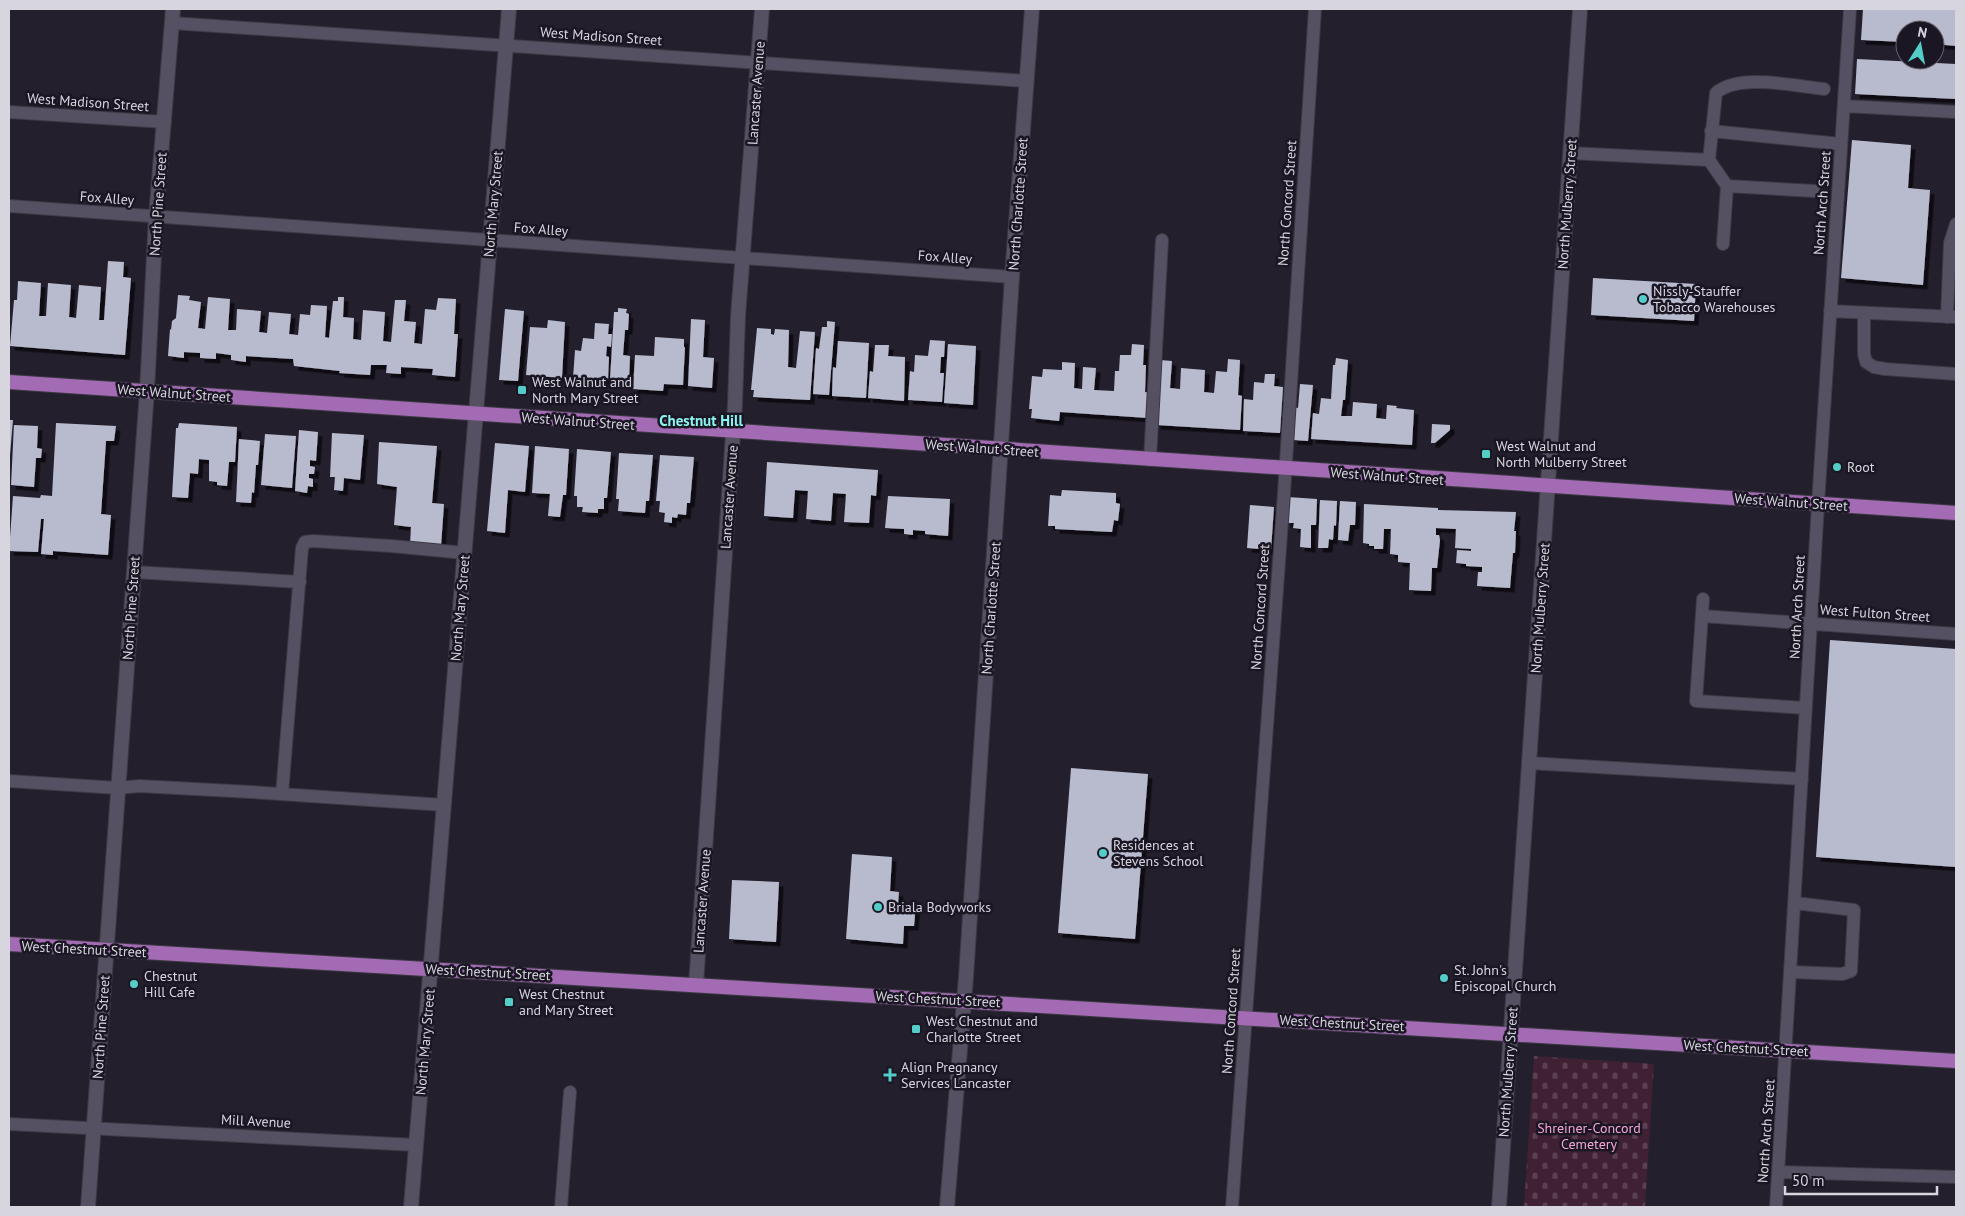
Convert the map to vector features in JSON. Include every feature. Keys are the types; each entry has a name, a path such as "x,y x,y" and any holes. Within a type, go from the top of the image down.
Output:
{"main road":[{"name":"West Walnut Street","path":"9,382 1956,513"},
{"name":"West Chestnut Street","path":"9,944 1956,1060"}],"street":[{"name":"North Mary Street","path":"411,1207 489,240 510,9"},
{"name":"Lancaster Avenue","path":"696,985 743,258 762,9"},
{"name":"North Charlotte Street","path":"947,1207 964,1000 1012,276 1032,9"},
{"name":"North Mulberry Street","path":"1499,1207 1580,9"},
{"name":"North Pine Street","path":"88,1207 147,391 156,217 172,16"}],"lane":[{"name":"North Concord Street","path":"1232,1207 1285,469 1315,9"},
{"name":"North Arch Street","path":"1776,1207 1810,624 1850,9"},
{"name":"West Madison Street","path":"172,16 507,44 1027,81"},
{"path":"1723,244 1727,186 1709,160 1716,93 1722,87 1750,81 1824,89"},
{"path":"1844,106 1956,112"},
{"name":"West Madison Street","path":"9,112 165,122"},
{"path":"1711,130 1841,144"},
{"path":"1570,154 1709,160"},
{"path":"1727,186 1814,191"},
{"name":"Fox Alley","path":"9,206 1012,276"},
{"path":"1830,311 1952,317 1950,243 1956,224"},
{"path":"1150,460 1162,240"},
{"path":"1864,313 1864,354 1866,362 1874,367 1884,369 1956,374"},
{"path":"282,794 302,548 305,542 392,546 465,553"},
{"path":"134,572 300,582"},
{"path":"1702,599 1696,701 1806,708"},
{"name":"West Fulton Street","path":"1702,616 1956,634"},
{"path":"1529,763 1802,779"},
{"path":"9,781 118,788 139,786 444,805"},
{"path":"1791,972 1842,974 1851,971 1854,910 1795,903"},
{"path":"561,1207 570,1092"},
{"name":"Mill Avenue","path":"9,1124 416,1145"},
{"path":"1778,1172 1956,1177"}],"green space":[{"name":"Shreiner-Concord Cemetery","path":"1534,1056 1654,1064 1645,1207 1524,1207"}],"building":[{"path":"1863,9 1956,9 1956,46 1945,45 1945,20 1895,20 1895,42 1861,40"},
{"path":"1857,59 1895,61 1895,70 1945,70 1945,63 1956,64 1956,99 1855,94"},
{"path":"1852,140 1911,145 1908,188 1930,190 1923,285 1841,278"},
{"path":"108,261 124,262 123,277 131,278 125,355 10,346 14,300 17,300 18,281 41,283 39,316 46,316 48,283 71,285 69,317 76,318 79,285 101,287 99,320 104,320"},
{"name":"Nissly-Stauffer Tobacco Warehouses","path":"1593,278 1696,284 1694,321 1591,315"},
{"path":"178,295 190,296 189,300 201,302 198,328 205,329 208,297 230,299 228,330 236,330 237,309 261,311 259,332 267,333 269,312 291,314 289,334 298,335 300,314 310,315 311,305 327,306 325,337 329,338 333,301 338,301 338,297 344,297 343,317 354,318 353,339 361,340 363,310 385,312 383,341 391,342 395,300 406,300 404,321 416,322 414,343 422,344 425,309 436,310 438,298 456,299 454,334 458,334 455,377 432,375 433,369 401,367 401,374 386,373 387,365 371,365 370,375 339,373 340,371 294,366 293,359 246,356 246,362 231,360 231,355 216,353 216,359 200,358 200,353 184,352 184,358 168,356 170,329 172,321 176,318"},
{"path":"618,308 627,309 626,313 629,314 628,330 625,330 623,355 630,356 629,381 610,380 614,312 618,312"},
{"path":"505,309 524,311 518,381 499,380"},
{"path":"691,319 705,320 703,357 714,358 712,388 688,386"},
{"path":"548,320 565,322 562,378 526,375 530,327 547,328"},
{"path":"827,321 835,322 829,395 813,394 816,348 819,349 822,327 827,327"},
{"path":"595,323 609,324 608,334 612,334 611,347 607,346 606,356 609,357 608,380 573,378 575,350 581,351 583,338 594,339"},
{"path":"757,328 771,329 771,334 774,335 775,329 789,330 788,367 796,368 800,331 815,332 810,400 753,397 754,390 751,390"},
{"path":"655,337 684,339 683,385 664,384 663,391 633,389 635,355 654,356"},
{"path":"930,340 945,341 940,373 944,373 942,402 908,400 910,371 914,372 915,355 928,356"},
{"path":"838,341 869,343 866,398 832,396 833,367 836,368"},
{"path":"948,344 976,346 973,405 944,403"},
{"path":"1132,344 1144,345 1143,365 1146,365 1145,392 1150,393 1148,418 1060,412 1059,421 1031,418 1032,409 1029,409 1032,376 1042,377 1043,369 1062,370 1062,362 1075,363 1074,388 1082,389 1083,367 1096,368 1094,390 1114,391 1115,371 1119,371 1120,355 1131,355"},
{"path":"875,345 889,345 888,356 905,357 904,401 868,398 870,371 873,372"},
{"path":"1336,358 1348,360 1345,400 1343,400 1341,416 1352,416 1353,402 1377,404 1376,418 1386,419 1387,405 1414,410 1412,445 1311,439 1313,413 1319,414 1321,398 1331,399 1333,365 1335,365"},
{"path":"1228,359 1240,360 1238,395 1242,396 1240,430 1156,425 1160,360 1172,361 1170,388 1180,389 1181,368 1205,370 1204,392 1214,393 1216,371 1227,372"},
{"path":"1265,374 1275,374 1274,386 1283,387 1280,433 1243,431 1244,399 1253,400 1254,382 1264,383"},
{"path":"1300,384 1313,385 1308,441 1293,440 1294,407 1298,408"},
{"path":"9,420 13,420 10,455 9,455"},
{"path":"56,423 116,426 114,441 106,441 101,514 111,515 108,555 53,551 53,555 41,554 44,519 41,519 38,552 9,551 13,496 40,498 41,495 52,496"},
{"path":"179,423 237,427 235,462 229,462 227,486 217,485 217,482 209,481 209,460 199,459 198,474 190,473 188,498 172,497 176,428 178,428"},
{"path":"1432,424 1450,425 1450,430 1435,443 1431,443"},
{"path":"14,425 38,426 37,448 42,449 41,458 36,458 34,487 11,485"},
{"path":"299,430 318,432 316,461 310,460 310,466 315,467 314,474 309,474 309,478 313,479 313,487 308,486 307,493 295,491"},
{"path":"332,433 364,435 360,480 344,478 343,491 334,490 335,477 330,477"},
{"path":"265,434 296,436 292,488 261,485"},
{"path":"239,439 260,441 254,493 252,492 251,503 236,502"},
{"path":"379,442 437,446 432,503 444,504 441,546 410,544 411,527 394,525 397,487 377,484"},
{"path":"495,443 529,446 525,492 508,490 505,533 487,531"},
{"path":"535,446 569,449 566,495 563,495 560,517 548,516 550,494 532,493"},
{"path":"577,449 611,452 607,498 604,498 604,509 598,509 598,513 582,512 583,507 577,507 577,496 574,496"},
{"path":"619,453 653,455 649,501 646,501 645,513 618,511 619,499 616,499"},
{"path":"660,455 694,457 690,503 687,503 686,515 678,514 677,518 672,517 672,523 664,522 665,513 659,512 660,501 656,501"},
{"path":"767,462 878,470 876,496 871,495 869,523 844,522 846,494 833,493 831,521 806,519 808,491 795,490 793,518 764,516"},
{"path":"1062,490 1116,493 1116,503 1120,504 1118,521 1114,520 1112,532 1055,529 1055,526 1048,526 1050,495 1061,496"},
{"path":"888,496 950,499 948,536 925,534 925,531 913,530 913,535 904,534 904,529 885,528"},
{"path":"1288,497 1317,499 1316,525 1311,525 1311,548 1300,547 1301,529 1293,528 1294,523 1286,523"},
{"path":"1320,500 1337,501 1336,526 1334,525 1333,540 1329,539 1328,548 1318,548"},
{"path":"1340,501 1356,502 1355,525 1350,525 1348,541 1338,540"},
{"path":"1364,504 1438,508 1438,510 1516,512 1514,531 1516,531 1515,553 1513,553 1510,588 1477,586 1478,572 1482,572 1482,567 1456,563 1457,550 1471,551 1471,549 1455,548 1456,529 1436,528 1436,535 1439,535 1440,540 1437,568 1432,568 1431,591 1409,590 1410,563 1398,562 1398,555 1390,554 1391,529 1384,529 1383,549 1374,549 1374,546 1363,543"},
{"path":"1250,505 1274,507 1271,550 1247,548"},
{"path":"1830,640 1956,649 1956,867 1816,857"},
{"name":"Residences at Stevens School","path":"1071,768 1148,774 1135,939 1058,933"},
{"path":"852,854 892,857 890,891 899,892 898,904 916,905 914,926 904,926 903,944 846,939"},
{"path":"732,880 779,882 776,942 729,939"}],"place":[{"name":"Nissly-Stauffer Tobacco Warehouses","path":"1643,299"},
{"name":"West Walnut and North Mary Street","path":"522,390"},
{"name":"West Walnut and North Mulberry Street","path":"1486,454"},
{"name":"Root","path":"1837,467"},
{"name":"Residences at Stevens School","path":"1103,853"},
{"name":"Briala Bodyworks","path":"878,907"},
{"name":"St. John's Episcopal Church","path":"1444,978"},
{"name":"Chestnut Hill Cafe","path":"134,984"},
{"name":"West Chestnut and Mary Street","path":"509,1002"},
{"name":"West Chestnut and Charlotte Street","path":"916,1029"},
{"name":"Align Pregnancy Services Lancaster","path":"890,1075"}],"district":[{"name":"Chestnut Hill","path":"701,421"}]}
